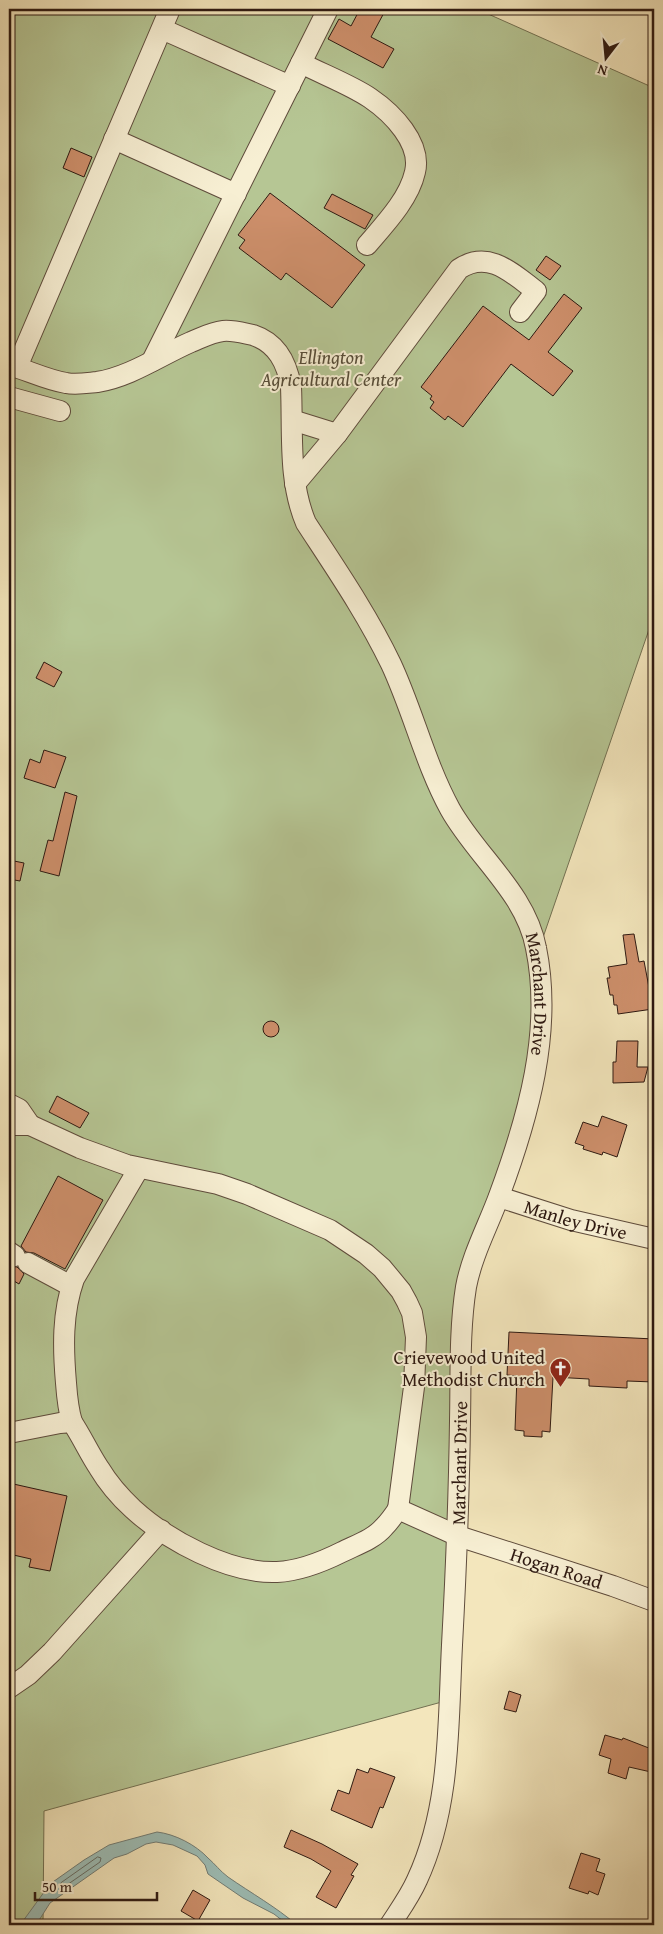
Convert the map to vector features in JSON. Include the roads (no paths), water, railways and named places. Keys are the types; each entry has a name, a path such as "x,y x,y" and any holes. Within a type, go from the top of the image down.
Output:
{"street":[{"path":"13,366 170,9"},
{"path":"152,360 328,9"},
{"path":"162,29 290,86"},
{"path":"301,64 369,97 400,125 415,148 416,165 412,183 386,224 367,245"},
{"path":"114,140 236,194"},
{"path":"295,484 337,434 459,268 472,262 486,261 503,268 536,291 520,312"},
{"name":"Marchant Drive","path":"13,366 67,383 108,380 217,332 237,332 261,338 277,351 288,371 295,484 300,508 306,523 364,613 392,666 438,785 452,812 517,903 529,925 538,952 541,996 538,1060 533,1092 499,1197 471,1266 465,1296 461,1368 458,1536 448,1738 440,1803 430,1848 416,1882 390,1925"},
{"path":"9,397 60,411"},
{"path":"292,420 337,434"},
{"path":"9,1104 18,1109 30,1125"},
{"path":"9,1125 30,1125 95,1154 139,1168 218,1184 247,1194 330,1230 366,1254 382,1268 400,1291 412,1313 416,1337 414,1387 398,1509 374,1536 331,1557 303,1567 276,1572 255,1570 224,1562 190,1547 161,1530 133,1508 112,1487 98,1468 72,1422 68,1407 63,1348 64,1321 74,1278 139,1168"},
{"name":"Manley Drive","path":"499,1197 571,1220 654,1239"},
{"path":"17,1257 71,1286"},
{"path":"9,1433 72,1422"},
{"name":"Hogan Road","path":"398,1509 458,1536 654,1601"},
{"path":"9,1688 28,1675 52,1652 161,1530"}],"water":[{"path":"157,1832 171,1835 191,1845 203,1853 228,1877 297,1925 288,1925 274,1914 243,1898 208,1874 205,1865 197,1856 173,1845 156,1842 146,1844 127,1854 114,1858 50,1903 36,1925 13,1925 23,1921 50,1884 84,1860 109,1845"}],"place":[{"name":"Crievewood United Methodist Church","path":"561,1387"}],"park label":[{"name":"Ellington Agricultural Center","path":"331,368"}]}
